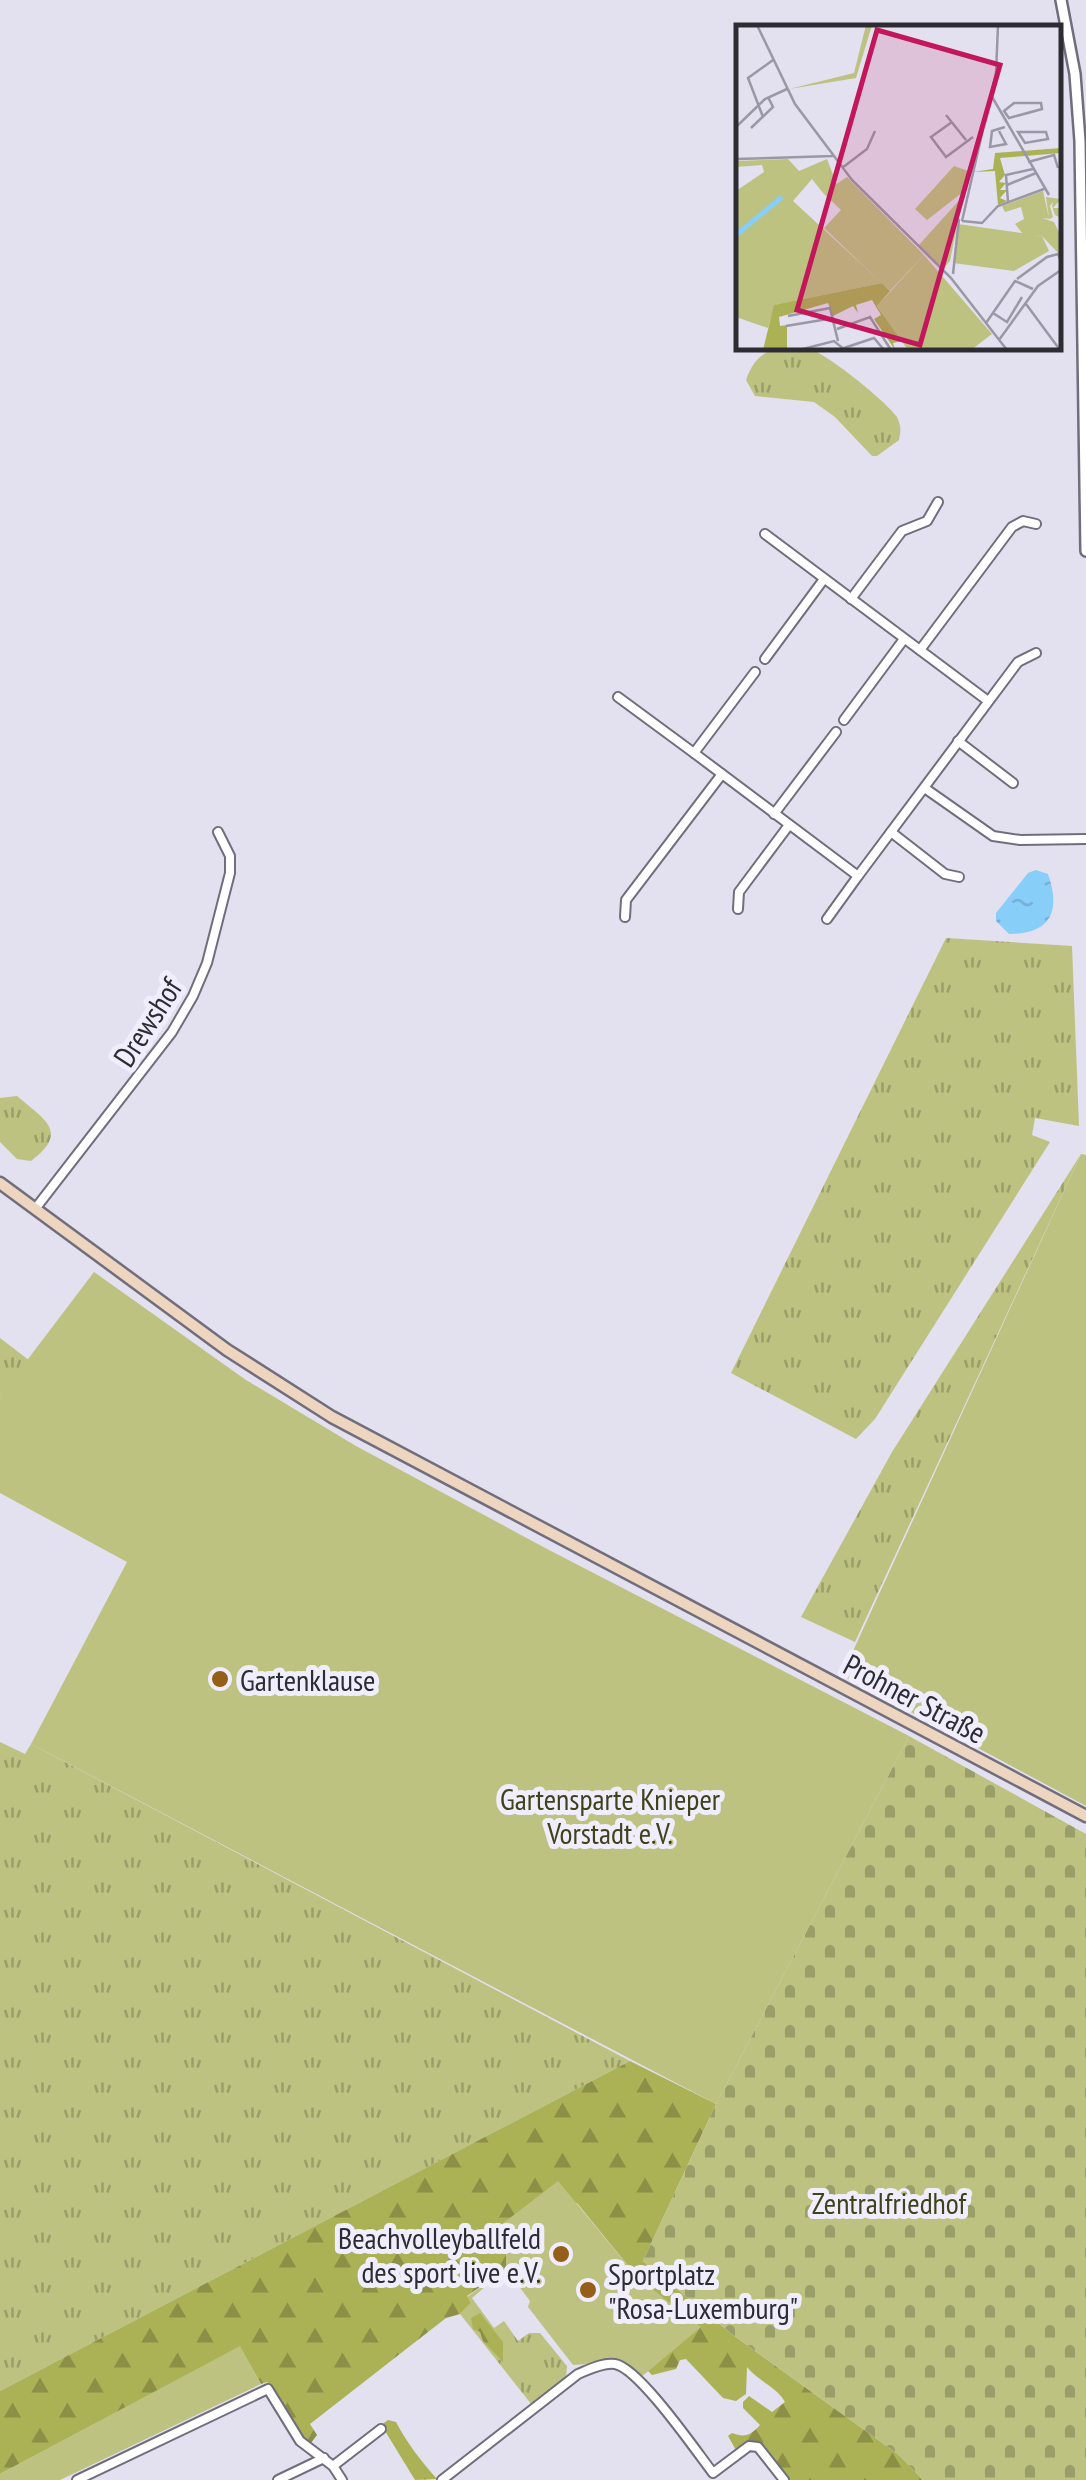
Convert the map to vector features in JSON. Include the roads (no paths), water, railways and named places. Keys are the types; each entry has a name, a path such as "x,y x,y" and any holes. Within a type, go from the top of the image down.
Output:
{"main road":[{"name":"Prohner Straße","path":"0,1183 184,1320 292,1393 434,1473 1086,1816"}],"street":[{"path":"1061,0 1075,74 1084,272 1086,551"},
{"path":"851,599 902,531 926,521 938,502"},
{"path":"920,650 1012,527 1023,521 1036,524"},
{"path":"764,534 988,702"},
{"path":"765,659 824,579"},
{"path":"844,720 904,638"},
{"path":"826,919 1018,662 1036,653"},
{"path":"694,753 755,672"},
{"path":"618,697 858,876"},
{"path":"774,814 836,732"},
{"path":"958,741 1012,783"},
{"path":"624,917 626,900 722,774"},
{"path":"926,789 993,836 1020,840 1086,838"},
{"path":"738,909 739,892 789,825"},
{"name":"Drewshof","path":"35,1209 172,1032 194,996 207,963 230,873 230,856 218,832"},
{"path":"891,832 944,874 959,876"},
{"path":"442,2480 578,2374 615,2364 635,2374 709,2477 749,2446 758,2447 784,2480"},
{"path":"77,2480 268,2389 300,2440 324,2458 342,2480"},
{"path":"332,2466 382,2429"},
{"path":"278,2480 324,2458"}],"water":[{"path":"1036,870 1048,874 1052,887 1049,918 1035,930 1009,934 996,921 996,913 1028,873"}],"place":[{"name":"Gartenklause","path":"220,1679"},
{"name":"Beachvolleyballfeld des sport live e.V.","path":"561,2254"},
{"name":"Sportplatz \"Rosa-Luxemburg\"","path":"588,2290"}],"park label":[{"name":"Gartensparte Knieper Vorstadt e.V.","path":"610,1815"},
{"name":"Zentralfriedhof","path":"889,2202"}]}
